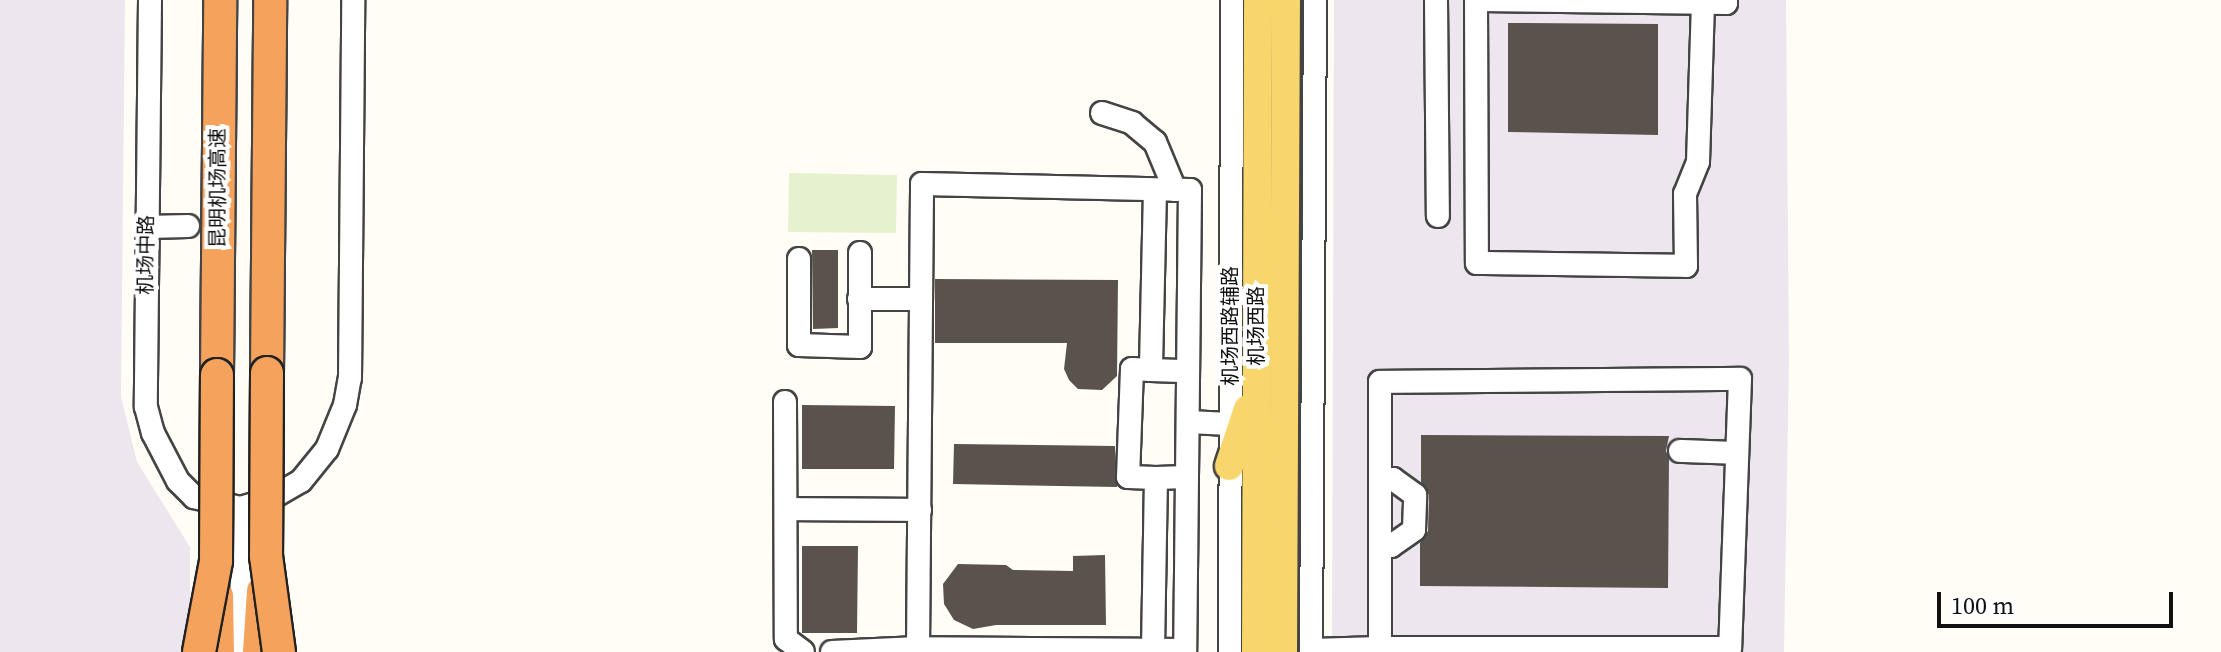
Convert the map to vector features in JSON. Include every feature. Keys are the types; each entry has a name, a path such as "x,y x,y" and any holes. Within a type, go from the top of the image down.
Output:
{"highway":[{"name":"昆明机场高速","path":"216,561 220,0"},
{"path":"259,652 266,556 270,0"},
{"path":"266,556 279,652"},
{"path":"199,652 216,561"},
{"path":"216,561 217,652"}],"main road":[{"name":"机场西路","path":"1256,652 1258,0"},
{"name":"机场西路","path":"1286,0 1301,651"},
{"path":"1229,466 1255,386"}],"street":[{"name":"机场中路","path":"150,0 146,407 164,457 178,481 194,497 215,545 217,652"},
{"path":"272,652 270,545 276,524 301,481 332,438 345,405 350,378 353,0"},
{"name":"机场西路辅路","path":"1230,652 1232,0"},
{"path":"1327,0 1315,0 1301,651 1730,650 1740,379 1380,382 1380,650"},
{"path":"1436,0 1438,216"},
{"path":"1703,3 1698,162 1685,194 1686,266 1477,263 1478,0 1703,3 1726,3 1726,0"},
{"path":"1102,113 1132,123 1155,142 1165,190 1151,370"},
{"path":"832,652 918,648 1185,650 1190,190 922,184 918,648"},
{"path":"147,227 188,226"},
{"path":"799,259 799,345 860,347 860,253"},
{"path":"859,299 921,299"},
{"path":"1187,477 1128,477 1132,369 1188,371"},
{"path":"785,402 786,639 803,652"},
{"path":"1189,422 1229,424"},
{"path":"1680,451 1737,453"},
{"path":"1153,649 1156,478"},
{"path":"1381,479 1393,479 1415,495 1414,530 1391,546 1381,546"},
{"path":"194,497 240,508 268,500 301,481"},
{"path":"240,508 243,652"},
{"path":"786,509 920,510"}],"shaded area":[{"path":"0,0 125,0 121,397 137,462 190,547 190,652 0,652"},
{"path":"1334,0 1786,0 1789,361 1784,652 1332,652"}],"green space":[{"path":"789,173 897,175 896,233 788,232"}],"building":[{"path":"1508,23 1658,24 1658,135 1508,132"},
{"path":"812,250 838,250 838,328 813,329"},
{"path":"935,279 1118,280 1117,376 1102,390 1078,389 1064,369 1067,343 935,343"},
{"path":"802,405 895,406 894,469 802,469"},
{"path":"1421,435 1669,436 1666,451 1669,459 1668,588 1420,586 1420,543 1428,531 1429,495 1421,482"},
{"path":"954,444 1115,446 1117,487 953,484"},
{"path":"802,546 858,546 857,633 802,633"},
{"path":"1105,555 1106,625 996,625 973,629 954,620 944,604 943,584 958,564 1006,565 1013,570 1073,571 1073,556"}]}
